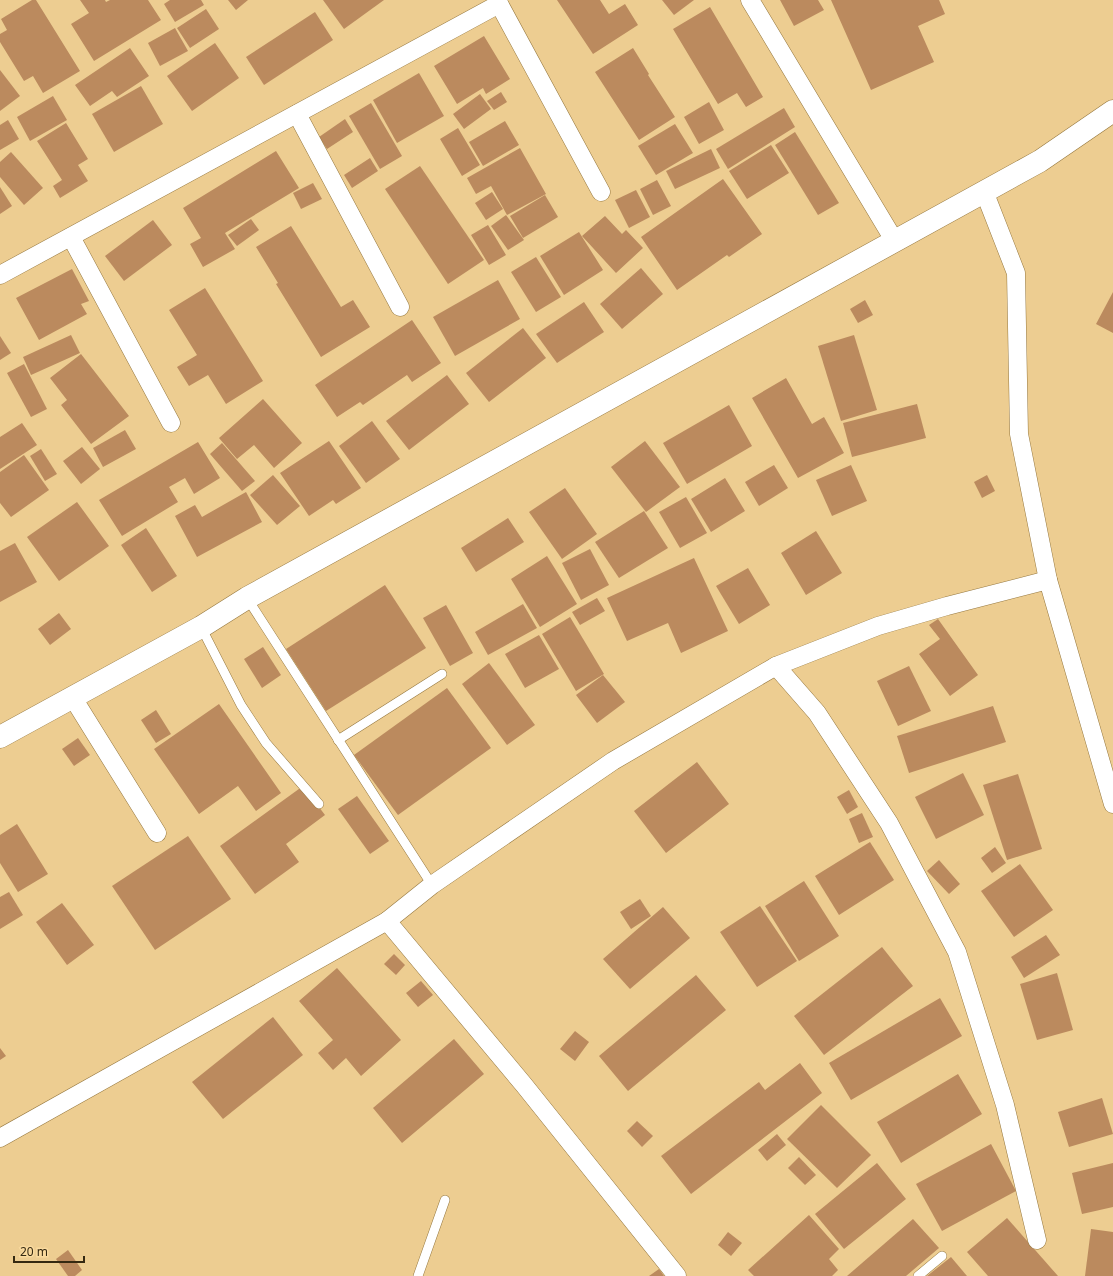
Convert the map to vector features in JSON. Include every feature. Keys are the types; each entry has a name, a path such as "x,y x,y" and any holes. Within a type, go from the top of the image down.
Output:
{"main road":[{"path":"4,734 73,698 201,627 247,598 1040,160 1113,111"}],"street":[{"path":"750,0 894,240"},
{"path":"0,275 297,114 498,2 601,192"},
{"path":"297,114 400,307"},
{"path":"984,191 1016,273 1019,434 1048,580 1113,804"},
{"path":"71,237 172,423"},
{"path":"0,1138 387,921 432,886 613,761 776,666 878,626 947,606 1048,580"},
{"path":"776,666 817,713 889,823 957,952 1005,1105 1037,1240"},
{"path":"73,698 157,834"},
{"path":"387,921 524,1085 677,1276"}],"lane":[{"path":"247,598 432,886"},
{"path":"201,627 241,705 266,743 319,804"},
{"path":"338,740 442,674"},
{"path":"418,1276 445,1200"},
{"path":"918,1276 942,1256"}],"building":[{"path":"32,0 36,0 80,71 43,93 33,76 24,81 0,42 0,34 7,30 1,19"},
{"path":"80,0 105,0 106,2 110,0 148,0 161,20 94,61 71,24 89,13"},
{"path":"170,0 201,0 204,5 175,22 164,4"},
{"path":"228,0 248,0 236,10"},
{"path":"323,0 384,0 344,29"},
{"path":"557,0 600,0 609,14 625,4 638,25 593,54"},
{"path":"662,0 694,0 674,15"},
{"path":"780,0 818,0 824,10 794,26"},
{"path":"831,0 939,0 945,14 918,26 934,62 871,90"},
{"path":"710,7 763,97 746,107 737,93 718,104 673,29"},
{"path":"206,9 219,29 190,48 177,28"},
{"path":"315,12 333,40 264,85 246,57"},
{"path":"175,28 188,51 160,66 148,43"},
{"path":"484,36 510,79 486,94 483,88 457,104 434,66"},
{"path":"215,43 239,78 192,111 167,76"},
{"path":"130,48 149,76 117,97 112,91 90,106 75,85"},
{"path":"633,48 649,74 648,75 675,117 639,140 595,72"},
{"path":"0,70 20,96 0,111"},
{"path":"419,73 444,116 397,143 373,100"},
{"path":"141,86 163,124 114,152 92,114"},
{"path":"501,92 507,102 494,110 487,101"},
{"path":"480,94 491,109 464,129 453,114"},
{"path":"53,96 67,120 30,141 17,117"},
{"path":"709,102 724,130 699,144 684,117"},
{"path":"371,103 402,156 380,169 349,116"},
{"path":"784,108 795,127 728,169 716,149"},
{"path":"345,119 353,132 327,149 319,137"},
{"path":"8,120 19,139 0,150 0,125"},
{"path":"505,121 519,145 483,166 469,142"},
{"path":"66,123 88,159 78,165 88,181 60,198 53,186 62,180 37,141"},
{"path":"675,124 693,153 656,175 638,146"},
{"path":"458,128 480,165 462,176 440,139"},
{"path":"795,132 839,203 818,215 775,145"},
{"path":"771,145 789,173 747,199 729,171"},
{"path":"520,148 546,194 507,215 491,186 476,194 467,178"},
{"path":"711,149 720,168 675,189 666,171"},
{"path":"276,151 299,188 225,233 235,249 203,267 190,244 201,238 183,208"},
{"path":"11,152 43,188 24,205 0,177 0,162"},
{"path":"370,158 378,171 352,188 344,175"},
{"path":"420,166 484,260 448,284 385,189"},
{"path":"723,179 762,234 729,257 727,255 677,290 641,237"},
{"path":"657,180 671,206 653,215 640,189"},
{"path":"313,183 322,199 301,209 293,193"},
{"path":"0,187 12,206 0,214"},
{"path":"636,190 650,217 629,228 615,200"},
{"path":"492,192 503,209 486,220 475,203"},
{"path":"545,195 558,217 523,238 510,216"},
{"path":"506,215 524,240 508,250 491,226"},
{"path":"605,216 622,234 626,230 643,248 616,273 582,236"},
{"path":"251,219 259,230 237,246 228,235"},
{"path":"153,220 172,245 124,281 105,256"},
{"path":"488,225 506,255 489,265 471,235"},
{"path":"291,226 341,307 353,300 370,327 321,357 276,284 278,283 256,247"},
{"path":"579,232 603,270 564,295 540,256"},
{"path":"536,257 561,297 536,312 511,272"},
{"path":"641,268 663,294 622,329 600,304"},
{"path":"72,269 89,301 81,304 87,314 39,340 16,298"},
{"path":"498,280 520,319 455,356 433,317"},
{"path":"205,288 263,381 226,404 208,375 189,386 177,367 197,355 169,310"},
{"path":"1113,292 1113,333 1096,324"},
{"path":"865,300 873,315 858,323 850,309"},
{"path":"584,302 604,332 557,363 536,334"},
{"path":"412,320 441,363 412,382 407,375 363,405 360,402 337,417 315,385"},
{"path":"523,328 546,358 489,402 466,373"},
{"path":"71,335 80,353 31,375 23,357"},
{"path":"854,335 877,410 841,421 818,346"},
{"path":"0,336 11,353 0,360"},
{"path":"81,354 129,416 91,444 61,405 67,400 50,378"},
{"path":"24,364 47,409 31,417 7,373"},
{"path":"447,375 469,404 409,450 386,421"},
{"path":"786,378 812,424 824,417 844,453 798,478 752,398"},
{"path":"263,399 302,443 274,468 254,445 237,459 219,438"},
{"path":"917,404 926,438 852,457 843,423"},
{"path":"729,405 752,446 687,484 663,443"},
{"path":"372,421 400,459 366,483 339,446"},
{"path":"22,423 37,445 0,469 0,437"},
{"path":"125,430 136,449 103,467 93,448"},
{"path":"329,441 361,488 336,504 333,500 309,516 280,473"},
{"path":"645,441 680,487 646,512 611,467"},
{"path":"198,442 220,478 194,494 185,478 169,487 178,502 122,536 99,500"},
{"path":"222,443 255,481 242,491 210,454"},
{"path":"82,447 100,469 81,484 63,461"},
{"path":"41,449 57,474 45,481 30,456"},
{"path":"24,455 49,490 11,517 0,503 0,472"},
{"path":"774,465 788,488 759,506 745,482"},
{"path":"851,465 867,501 832,516 816,480"},
{"path":"273,475 300,506 277,525 250,495"},
{"path":"987,475 995,491 982,498 974,482"},
{"path":"725,478 745,511 711,532 691,499"},
{"path":"565,488 597,534 562,559 529,512"},
{"path":"246,492 262,522 197,557 175,516 195,505 202,517"},
{"path":"686,497 707,533 680,548 659,512"},
{"path":"77,502 109,546 59,581 27,537"},
{"path":"644,511 668,548 619,578 595,542"},
{"path":"508,518 524,542 476,572 461,548"},
{"path":"146,528 177,576 152,592 121,545"},
{"path":"816,531 842,573 806,595 781,553"},
{"path":"15,543 37,582 0,602 0,551"},
{"path":"590,549 609,585 581,600 562,563"},
{"path":"547,556 577,604 540,627 511,579"},
{"path":"694,558 728,631 681,653 668,623 627,641 607,598"},
{"path":"748,568 770,605 739,624 716,586"},
{"path":"385,585 426,648 326,711 286,649"},
{"path":"597,598 605,611 580,625 572,612"},
{"path":"523,604 537,628 488,655 475,632"},
{"path":"446,605 473,653 450,666 423,618"},
{"path":"59,613 71,629 50,645 38,629"},
{"path":"570,617 604,674 576,691 542,634"},
{"path":"938,619 978,675 950,696 919,654 940,639 929,625"},
{"path":"539,635 559,669 525,688 505,654"},
{"path":"263,647 281,675 262,688 244,659"},
{"path":"489,663 535,725 507,745 462,684"},
{"path":"909,666 931,711 898,726 877,681"},
{"path":"603,675 625,702 597,723 576,695"},
{"path":"447,688 491,748 398,815 354,755"},
{"path":"219,704 281,793 256,811 238,786 199,814 154,749"},
{"path":"993,706 1006,742 909,773 897,736"},
{"path":"156,710 171,734 156,743 141,720"},
{"path":"78,738 90,755 74,766 62,749"},
{"path":"697,762 729,804 666,853 634,811"},
{"path":"963,773 984,815 936,839 915,797"},
{"path":"1018,774 1042,849 1007,860 983,785"},
{"path":"303,786 325,815 286,844 299,862 255,894 220,846"},
{"path":"849,790 858,807 847,814 837,797"},
{"path":"357,796 389,841 370,854 338,809"},
{"path":"862,813 873,837 859,843 849,819"},
{"path":"17,824 48,874 18,892 0,863 0,835"},
{"path":"188,836 231,899 155,950 112,886"},
{"path":"870,842 894,880 839,915 815,876"},
{"path":"995,847 1006,863 992,873 981,858"},
{"path":"939,860 960,884 949,894 927,871"},
{"path":"1020,864 1053,910 1014,937 981,891"},
{"path":"804,881 839,936 799,961 765,906"},
{"path":"9,892 23,915 0,929 0,897"},
{"path":"640,899 651,916 631,929 620,912"},
{"path":"62,903 94,945 67,965 36,922"},
{"path":"760,906 797,961 757,987 720,932"},
{"path":"663,907 690,938 630,989 603,959"},
{"path":"1046,935 1060,955 1024,978 1011,957"},
{"path":"882,947 913,986 824,1055 794,1016"},
{"path":"394,954 405,965 396,975 384,964"},
{"path":"337,968 401,1040 361,1076 346,1058 333,1070 318,1053 333,1040 299,1001"},
{"path":"1057,973 1073,1030 1037,1040 1020,984"},
{"path":"696,975 726,1010 628,1091 599,1056"},
{"path":"421,981 433,995 418,1007 406,993"},
{"path":"940,998 962,1036 851,1100 829,1063"},
{"path":"273,1017 303,1055 223,1119 192,1082"},
{"path":"575,1031 589,1042 575,1061 560,1049"},
{"path":"454,1039 484,1074 402,1143 373,1108"},
{"path":"0,1048 6,1056 0,1060"},
{"path":"800,1063 822,1093 691,1194 661,1156 759,1082 765,1090"},
{"path":"958,1074 982,1114 901,1163 877,1122"},
{"path":"1102,1098 1113,1134 1069,1147 1058,1112"},
{"path":"821,1105 871,1155 837,1188 787,1139"},
{"path":"637,1121 653,1136 642,1147 627,1131"},
{"path":"777,1134 786,1145 767,1161 758,1150"},
{"path":"991,1144 1016,1191 942,1231 916,1184"},
{"path":"799,1157 816,1175 805,1185 788,1168"},
{"path":"877,1163 906,1199 844,1249 815,1214"},
{"path":"1113,1163 1113,1207 1082,1214 1072,1173"},
{"path":"809,1215 839,1249 829,1259 838,1270 832,1276 754,1276 748,1270"},
{"path":"1007,1218 1058,1276 988,1276 967,1252"},
{"path":"913,1219 939,1248 906,1276 847,1276"},
{"path":"1091,1229 1113,1232 1113,1276 1085,1276"},
{"path":"728,1232 742,1243 731,1256 718,1245"},
{"path":"68,1250 82,1270 75,1276 68,1276 56,1259"},
{"path":"951,1257 967,1276 927,1276"},
{"path":"659,1269 664,1276 649,1276"}]}
